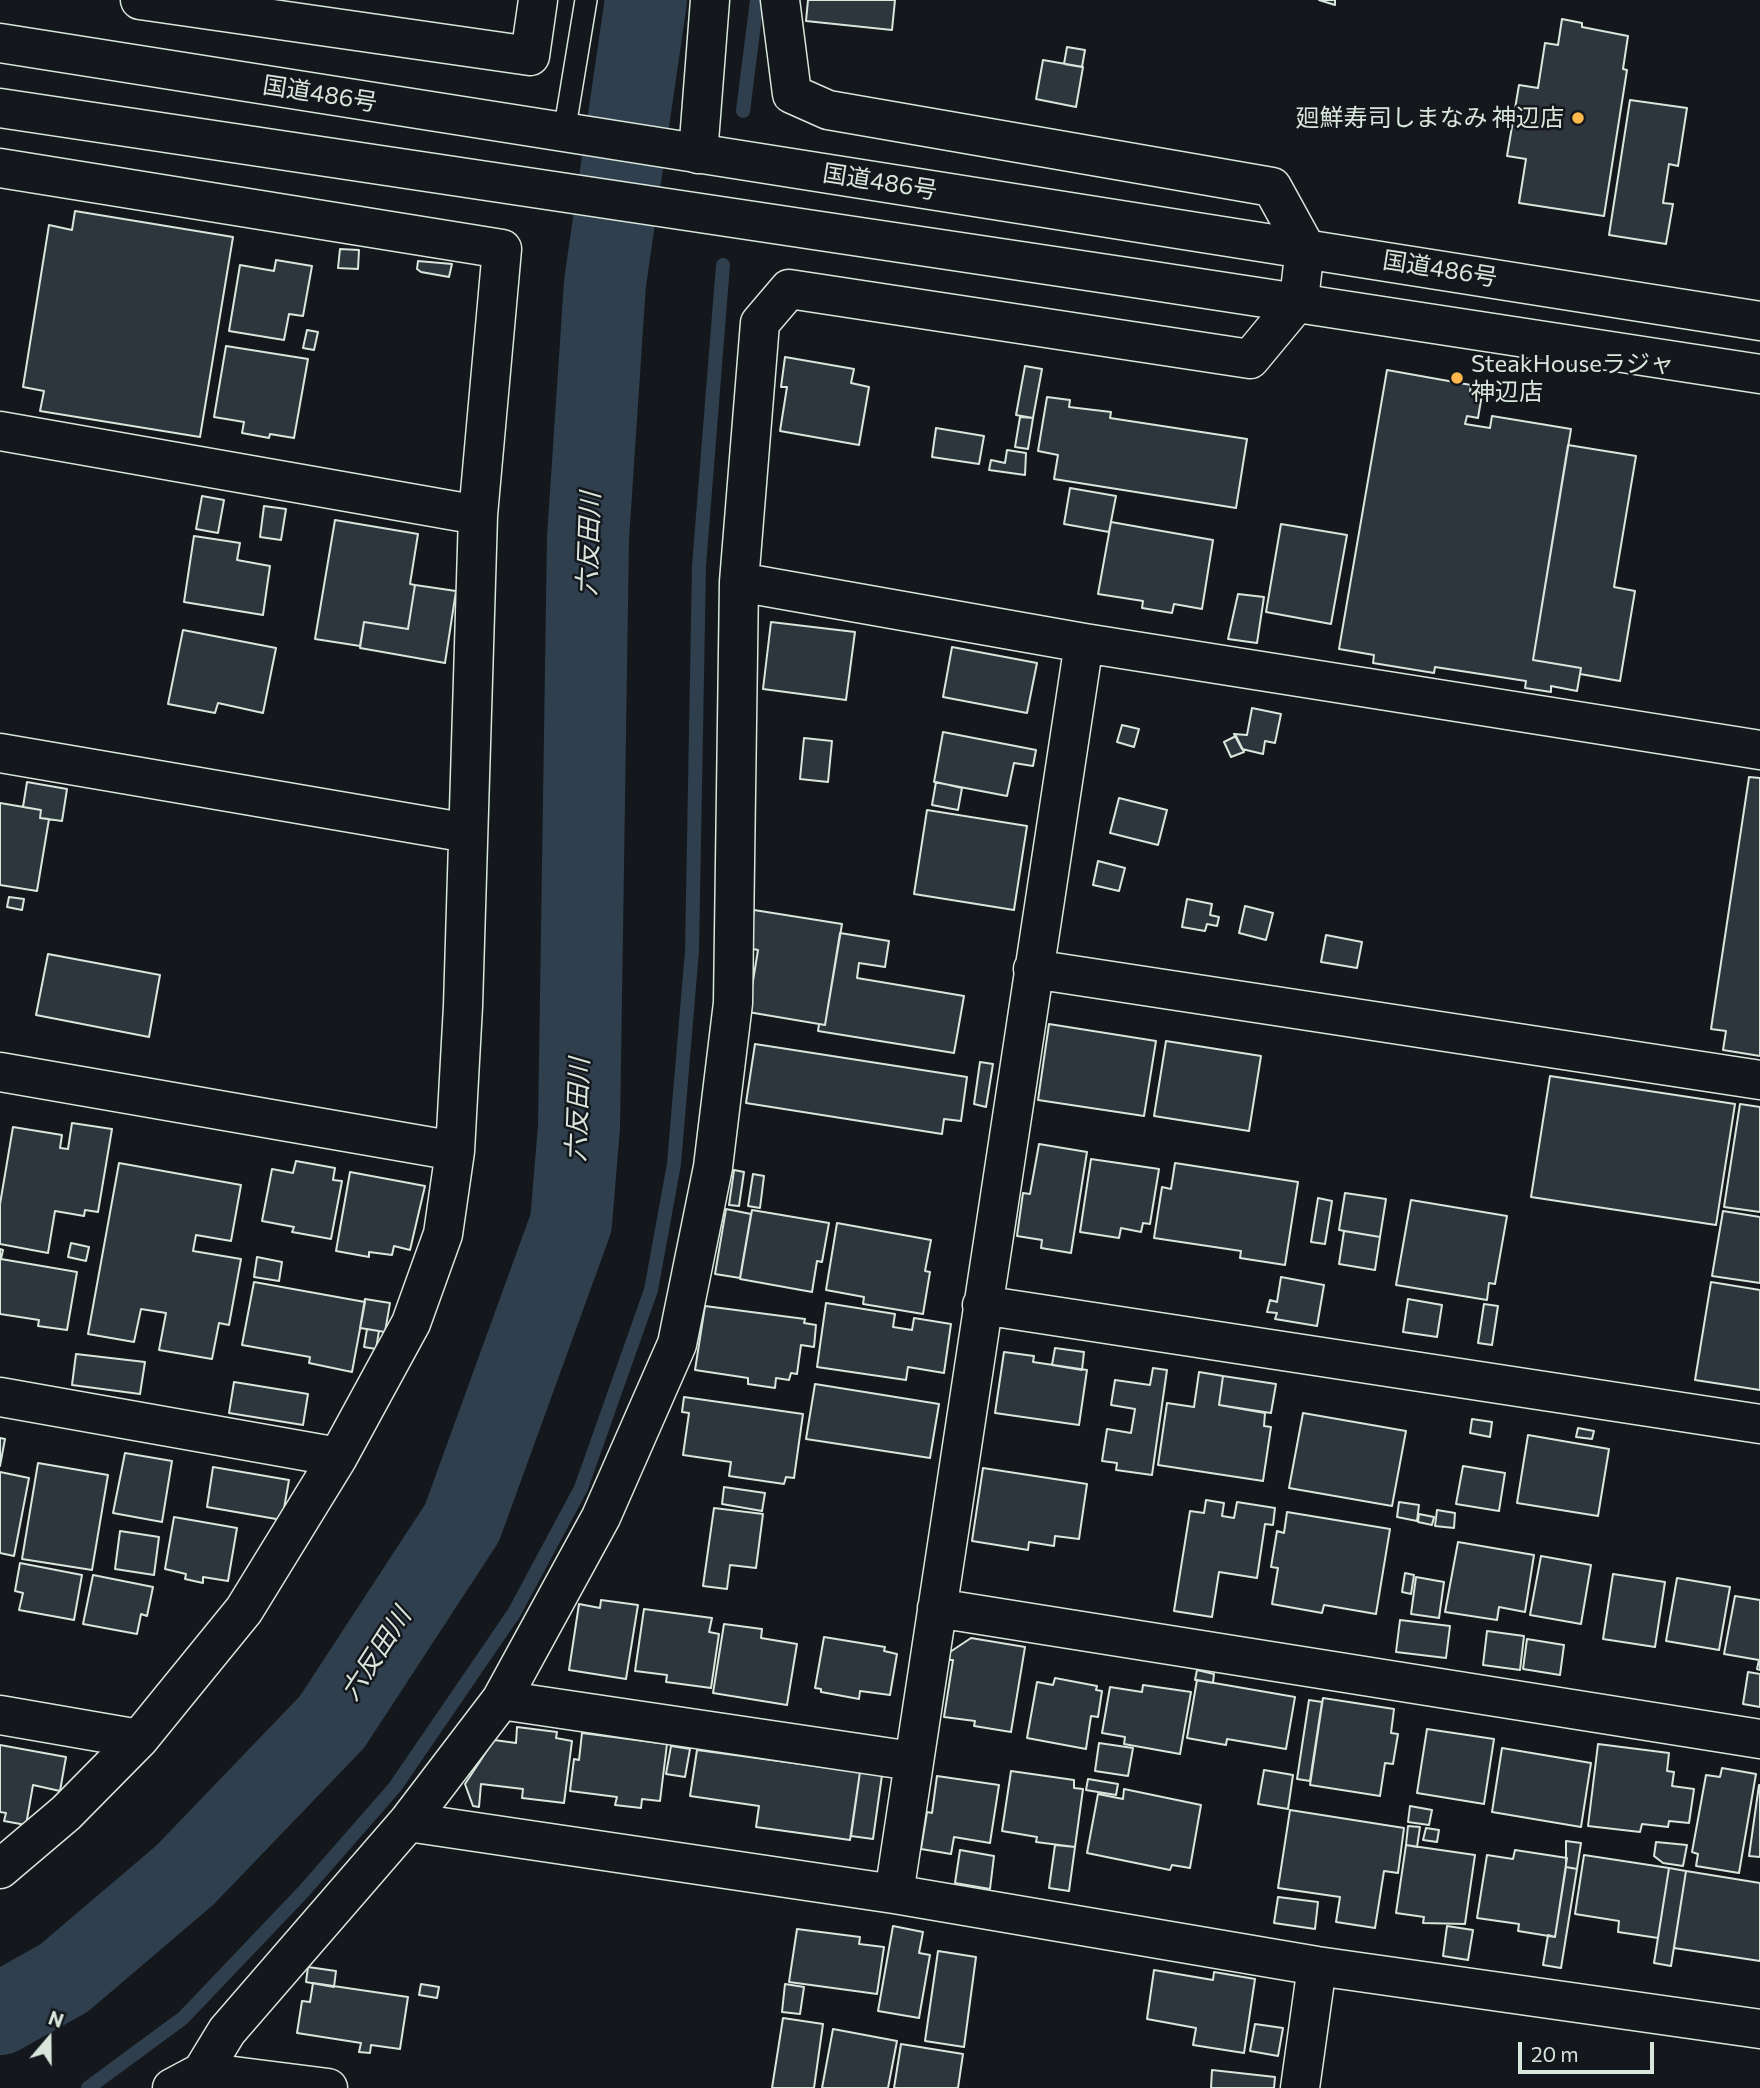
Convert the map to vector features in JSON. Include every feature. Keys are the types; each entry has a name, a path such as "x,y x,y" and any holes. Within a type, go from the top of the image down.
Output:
{"main road":[{"path":"140,0 530,56 538,0"},
{"path":"691,153 710,0"},
{"path":"187,2080 226,2031 408,1822 501,1700 601,1517 677,1344 713,1167 733,1003 739,582 761,323 789,289 1250,359 1299,300 1305,247 1272,187 828,110 792,94 780,0"},
{"name":"国道486号","path":"0,43 1305,247 1760,321"},
{"path":"0,108 573,197 1299,300 1760,373"},
{"path":"0,168 502,249 478,515 455,1151 443,1234 411,1323 338,1457 244,1610 139,1739 65,1814 0,1869"},
{"path":"0,431 478,515"},
{"path":"739,582 1084,643 1760,750"},
{"path":"894,1894 912,1761 1084,643"},
{"path":"0,753 468,833"},
{"path":"1033,969 1760,1080"},
{"path":"0,1072 455,1151"},
{"path":"982,1306 1760,1424"},
{"path":"0,1397 338,1457"},
{"path":"937,1608 1760,1739"},
{"path":"501,1700 912,1761"},
{"path":"0,1715 139,1739"},
{"path":"408,1822 894,1894 1317,1966 1760,2029"},
{"path":"1300,2088 1317,1966"},
{"path":"187,2080 328,2088"}],"lane":[{"path":"571,134 586,0"}],"building":[{"path":"808,0 895,0 892,30 806,21"},
{"path":"1319,0 1335,0 1335,5"},
{"path":"1562,19 1582,23 1582,27 1628,36 1623,69 1627,70 1604,216 1519,203 1526,159 1507,156 1519,85 1538,88 1545,43 1558,45"},
{"path":"1067,47 1085,50 1082,67 1064,64"},
{"path":"1043,60 1083,67 1076,107 1036,99"},
{"path":"1630,100 1687,108 1678,166 1669,164 1663,203 1673,204 1666,244 1609,235"},
{"path":"75,211 233,237 200,437 40,411 44,391 23,387 49,225 72,230"},
{"path":"340,249 359,250 358,269 338,268"},
{"path":"276,260 312,266 303,316 289,314 284,340 229,331 240,265 274,271"},
{"path":"418,261 452,264 449,277 421,272 417,269"},
{"path":"307,330 318,332 314,350 303,348"},
{"path":"226,346 308,359 294,438 270,434 269,438 242,433 244,422 214,417"},
{"path":"785,357 854,369 851,383 869,387 859,445 780,431 787,387 781,387"},
{"path":"1025,366 1042,369 1033,418 1016,415"},
{"path":"1387,370 1471,385 1470,392 1482,394 1478,418 1467,416 1465,424 1490,428 1492,416 1571,429 1533,660 1581,668 1577,691 1551,686 1551,692 1525,688 1526,681 1435,667 1434,673 1373,663 1374,655 1339,649"},
{"path":"1047,397 1070,400 1069,407 1111,412 1110,418 1247,439 1236,508 1054,479 1058,455 1038,451"},
{"path":"1020,417 1033,418 1028,449 1015,447"},
{"path":"936,428 984,436 979,464 932,457"},
{"path":"1568,445 1636,456 1614,587 1635,591 1620,681 1580,674 1581,668 1533,660"},
{"path":"1007,450 1026,453 1025,475 989,470 991,460 1005,463"},
{"path":"1070,488 1116,496 1109,532 1064,524"},
{"path":"202,496 224,500 218,533 196,529"},
{"path":"264,506 286,509 281,540 260,537"},
{"path":"335,520 418,534 410,584 415,585 408,629 364,622 360,646 315,639"},
{"path":"1111,522 1213,540 1202,609 1174,604 1172,613 1142,608 1143,601 1098,594"},
{"path":"1281,524 1347,535 1331,624 1266,612"},
{"path":"194,536 240,543 237,560 270,566 263,615 184,602"},
{"path":"415,585 456,591 445,663 360,648 364,622 408,629"},
{"path":"1238,594 1264,597 1257,643 1228,639"},
{"path":"771,622 855,632 846,700 763,689"},
{"path":"183,630 276,648 263,713 218,703 215,713 168,704"},
{"path":"952,647 1037,663 1027,713 943,697"},
{"path":"1252,708 1281,714 1275,743 1265,741 1263,754 1242,749 1234,734 1247,735"},
{"path":"1122,725 1139,729 1134,747 1117,742"},
{"path":"943,732 1036,750 1033,766 1014,763 1007,796 934,782"},
{"path":"1236,736 1244,752 1231,757 1224,742"},
{"path":"804,738 832,741 828,782 800,779"},
{"path":"1749,777 1760,778 1760,1056 1723,1050 1726,1031 1711,1029"},
{"path":"27,782 67,789 62,821 40,818 41,810 23,807"},
{"path":"936,782 962,788 958,810 932,805"},
{"path":"1119,798 1167,810 1158,845 1110,833"},
{"path":"0,803 41,810 40,818 49,819 37,891 0,885"},
{"path":"927,810 1027,826 1014,910 914,894"},
{"path":"1098,861 1125,868 1119,891 1093,885"},
{"path":"9,897 24,899 22,910 7,907"},
{"path":"1187,899 1212,904 1210,915 1219,917 1217,926 1207,924 1205,931 1182,927"},
{"path":"1245,906 1273,913 1266,940 1239,933"},
{"path":"754,910 842,924 825,1025 748,1012 758,950 748,948"},
{"path":"840,933 889,941 885,967 859,963 857,978 964,996 954,1053 818,1031 819,1024 825,1025"},
{"path":"1326,935 1362,942 1357,968 1321,962"},
{"path":"48,954 160,975 149,1037 36,1015"},
{"path":"1049,1024 1156,1041 1144,1116 1038,1100"},
{"path":"1166,1041 1261,1056 1249,1131 1154,1116"},
{"path":"755,1044 967,1077 961,1121 944,1119 942,1134 746,1103"},
{"path":"980,1062 993,1064 986,1107 974,1104"},
{"path":"1550,1076 1735,1104 1716,1225 1531,1197"},
{"path":"1740,1104 1760,1107 1760,1212 1724,1207"},
{"path":"72,1123 112,1129 98,1212 85,1210 84,1216 55,1211 48,1253 0,1244 0,1204 13,1127 62,1135 60,1148 68,1149"},
{"path":"1039,1144 1087,1152 1071,1253 1041,1248 1042,1240 1017,1236 1023,1193 1030,1194"},
{"path":"1091,1159 1159,1169 1150,1224 1143,1223 1141,1232 1121,1228 1119,1238 1080,1232"},
{"path":"296,1161 335,1168 333,1180 342,1181 331,1239 292,1232 294,1227 262,1221 272,1169 293,1173"},
{"path":"119,1163 241,1185 231,1241 196,1235 193,1251 241,1259 229,1325 219,1323 212,1359 159,1350 166,1313 141,1309 134,1342 88,1334"},
{"path":"1175,1163 1298,1182 1285,1265 1240,1258 1241,1251 1154,1238 1162,1187 1171,1189"},
{"path":"734,1170 744,1172 739,1206 729,1205"},
{"path":"350,1172 425,1186 410,1250 394,1246 392,1255 369,1252 369,1257 336,1251"},
{"path":"753,1174 764,1176 760,1208 748,1206"},
{"path":"1345,1193 1386,1199 1380,1237 1339,1230"},
{"path":"1318,1198 1332,1201 1325,1244 1311,1242"},
{"path":"1411,1200 1507,1216 1495,1284 1489,1283 1487,1300 1396,1285"},
{"path":"726,1209 751,1214 740,1278 715,1274"},
{"path":"752,1210 829,1223 822,1262 817,1261 812,1292 740,1279"},
{"path":"1723,1211 1760,1217 1760,1283 1712,1276"},
{"path":"837,1223 931,1240 925,1271 930,1272 923,1314 863,1304 864,1297 826,1290"},
{"path":"1344,1231 1380,1237 1375,1270 1339,1264"},
{"path":"71,1243 89,1247 86,1261 68,1257"},
{"path":"0,1249 3,1250 1,1259 77,1272 67,1330 38,1326 39,1320 0,1314"},
{"path":"257,1257 282,1262 279,1281 254,1277"},
{"path":"1281,1277 1324,1285 1317,1326 1275,1319 1277,1313 1267,1312 1270,1300 1277,1302"},
{"path":"254,1282 365,1302 352,1372 309,1363 310,1357 242,1345"},
{"path":"1711,1282 1760,1290 1760,1390 1695,1380"},
{"path":"365,1299 390,1303 385,1332 360,1328"},
{"path":"1408,1299 1442,1305 1437,1337 1403,1332"},
{"path":"826,1303 895,1314 893,1327 912,1330 914,1318 951,1324 944,1373 908,1367 906,1380 817,1367"},
{"path":"1484,1304 1498,1306 1492,1345 1478,1343"},
{"path":"705,1306 805,1319 804,1323 816,1325 814,1347 801,1345 797,1374 791,1373 789,1380 776,1378 775,1388 748,1384 748,1378 695,1370"},
{"path":"367,1329 379,1331 376,1349 364,1347"},
{"path":"1055,1348 1084,1352 1082,1370 1052,1365"},
{"path":"1004,1352 1034,1356 1033,1362 1087,1370 1079,1425 995,1413"},
{"path":"76,1354 145,1362 140,1394 72,1385"},
{"path":"1153,1368 1167,1370 1152,1475 1116,1470 1117,1463 1102,1461 1107,1429 1131,1433 1135,1409 1111,1405 1115,1380 1150,1385"},
{"path":"1199,1372 1223,1376 1219,1405 1265,1413 1264,1426 1271,1427 1263,1481 1158,1465 1167,1403 1194,1407"},
{"path":"1223,1376 1276,1384 1271,1413 1219,1405"},
{"path":"234,1382 308,1394 303,1425 229,1413"},
{"path":"815,1384 939,1404 930,1458 806,1439"},
{"path":"684,1397 803,1414 794,1478 786,1477 784,1484 729,1476 731,1462 683,1455 689,1413 682,1412"},
{"path":"1303,1413 1406,1431 1392,1506 1289,1488"},
{"path":"1472,1419 1492,1422 1490,1437 1470,1433"},
{"path":"1578,1428 1594,1431 1592,1439 1576,1437"},
{"path":"1528,1435 1609,1449 1598,1516 1517,1503"},
{"path":"0,1438 5,1439 0,1466"},
{"path":"125,1453 172,1461 162,1522 113,1513"},
{"path":"38,1463 108,1475 92,1570 22,1559"},
{"path":"1463,1466 1505,1473 1499,1511 1456,1504"},
{"path":"213,1467 289,1480 282,1520 207,1507"},
{"path":"983,1468 1087,1484 1079,1539 1055,1536 1054,1546 1029,1542 1028,1550 972,1541"},
{"path":"0,1472 29,1478 14,1556 0,1553"},
{"path":"724,1487 765,1493 762,1511 722,1504"},
{"path":"1206,1500 1224,1503 1222,1516 1234,1518 1237,1502 1275,1508 1273,1525 1265,1524 1257,1578 1219,1572 1212,1617 1174,1611 1190,1511 1204,1513"},
{"path":"1399,1502 1419,1505 1417,1521 1397,1517"},
{"path":"714,1508 763,1514 756,1568 730,1565 727,1589 703,1586"},
{"path":"1437,1510 1455,1513 1454,1528 1435,1526"},
{"path":"1287,1512 1390,1529 1376,1614 1324,1605 1322,1613 1272,1604 1278,1568 1271,1567 1277,1531 1284,1533"},
{"path":"1419,1514 1434,1517 1432,1525 1418,1522"},
{"path":"174,1517 237,1528 228,1581 203,1577 203,1583 185,1579 186,1574 165,1569"},
{"path":"120,1531 159,1537 154,1575 115,1569"},
{"path":"1458,1542 1534,1555 1525,1612 1499,1607 1497,1620 1445,1612"},
{"path":"1541,1556 1591,1565 1581,1624 1530,1615"},
{"path":"20,1563 82,1575 74,1620 19,1610 23,1593 15,1591"},
{"path":"1405,1573 1414,1575 1411,1594 1402,1592"},
{"path":"1613,1574 1665,1582 1655,1647 1603,1639"},
{"path":"93,1575 153,1587 147,1616 141,1614 137,1634 83,1624"},
{"path":"1416,1577 1444,1582 1439,1618 1411,1614"},
{"path":"1677,1578 1730,1587 1719,1650 1666,1641"},
{"path":"1735,1596 1760,1600 1760,1670 1757,1669 1759,1660 1724,1654"},
{"path":"601,1600 638,1605 626,1679 569,1670 579,1604 600,1608"},
{"path":"644,1609 712,1618 709,1632 719,1634 711,1688 666,1682 667,1675 635,1671"},
{"path":"1400,1620 1450,1626 1446,1658 1396,1652"},
{"path":"724,1624 762,1629 761,1638 797,1644 787,1705 713,1693"},
{"path":"1487,1631 1524,1636 1520,1670 1483,1665"},
{"path":"824,1637 885,1647 884,1651 897,1654 890,1695 860,1691 859,1699 821,1692 821,1689 815,1688"},
{"path":"971,1638 1025,1647 1011,1732 974,1726 975,1721 944,1717 953,1660 949,1660 950,1652"},
{"path":"1527,1639 1564,1645 1560,1675 1523,1669"},
{"path":"1197,1670 1214,1674 1213,1683 1195,1680"},
{"path":"1748,1672 1760,1674 1760,1707 1743,1704"},
{"path":"1055,1678 1097,1686 1096,1690 1102,1691 1098,1717 1091,1716 1086,1749 1027,1738 1037,1682 1053,1685"},
{"path":"1197,1680 1295,1697 1286,1749 1227,1739 1226,1745 1187,1738"},
{"path":"1143,1685 1191,1692 1180,1754 1124,1744 1125,1737 1102,1733 1110,1687 1142,1692"},
{"path":"1323,1698 1394,1709 1391,1733 1398,1734 1393,1764 1385,1763 1380,1796 1310,1785"},
{"path":"1309,1700 1322,1702 1310,1781 1297,1779"},
{"path":"517,1727 557,1732 556,1738 572,1741 564,1803 522,1798 523,1789 481,1784 479,1807 473,1806 465,1784 494,1740 516,1743"},
{"path":"1427,1729 1494,1739 1484,1804 1417,1793"},
{"path":"582,1733 667,1744 660,1801 642,1799 641,1808 615,1805 617,1797 570,1791 574,1759 579,1760"},
{"path":"1099,1743 1133,1748 1128,1776 1095,1771"},
{"path":"1598,1744 1669,1753 1667,1771 1674,1772 1672,1786 1694,1789 1689,1823 1669,1821 1668,1827 1642,1824 1640,1832 1588,1826"},
{"path":"0,1745 66,1757 60,1791 33,1785 26,1825 4,1821 6,1813 0,1812"},
{"path":"671,1746 690,1749 685,1777 666,1774"},
{"path":"1502,1748 1591,1763 1581,1827 1492,1812"},
{"path":"697,1750 860,1772 850,1840 756,1827 759,1806 690,1796"},
{"path":"1722,1768 1756,1774 1739,1873 1696,1866 1698,1854 1692,1852 1706,1775 1720,1777"},
{"path":"1264,1770 1293,1775 1288,1809 1258,1804"},
{"path":"1011,1771 1074,1780 1074,1788 1083,1789 1075,1847 1036,1842 1037,1837 1002,1831"},
{"path":"860,1772 882,1775 873,1839 851,1836"},
{"path":"937,1776 999,1785 990,1843 954,1837 951,1854 921,1849 927,1812 932,1813"},
{"path":"1088,1779 1118,1784 1116,1795 1086,1790"},
{"path":"1760,1785 1760,1857 1749,1856"},
{"path":"1124,1789 1201,1805 1190,1868 1172,1865 1170,1870 1087,1853 1098,1794 1123,1799"},
{"path":"1410,1806 1432,1810 1429,1825 1408,1822"},
{"path":"1290,1810 1404,1828 1398,1873 1384,1871 1375,1928 1336,1922 1340,1897 1278,1888"},
{"path":"1408,1826 1420,1827 1417,1847 1406,1845"},
{"path":"1426,1828 1439,1830 1437,1842 1423,1840"},
{"path":"1566,1841 1581,1843 1577,1869 1566,1867"},
{"path":"1656,1842 1687,1845 1683,1866 1663,1863 1654,1856"},
{"path":"1055,1845 1075,1847 1069,1891 1049,1888"},
{"path":"1406,1845 1475,1855 1465,1924 1423,1923 1424,1917 1396,1913"},
{"path":"960,1850 994,1856 990,1889 955,1883"},
{"path":"1515,1850 1567,1858 1555,1937 1518,1931 1519,1924 1477,1918 1487,1855 1513,1859"},
{"path":"1584,1855 1669,1868 1658,1938 1618,1932 1619,1921 1575,1914"},
{"path":"1566,1867 1577,1869 1561,1968 1543,1965 1548,1935 1555,1937"},
{"path":"1669,1868 1686,1871 1671,1966 1654,1963"},
{"path":"1686,1871 1760,1883 1760,1961 1674,1948"},
{"path":"1278,1897 1318,1902 1315,1929 1274,1923"},
{"path":"893,1926 923,1932 919,1953 930,1955 919,2018 878,2011"},
{"path":"1447,1926 1473,1930 1468,1960 1443,1956"},
{"path":"797,1929 860,1937 859,1944 884,1947 877,1994 789,1982"},
{"path":"938,1951 976,1957 964,2047 925,2041"},
{"path":"308,1967 336,1971 334,1987 306,1982"},
{"path":"1154,1970 1213,1980 1214,1972 1255,1979 1244,2053 1193,2045 1196,2028 1147,2019"},
{"path":"313,1983 408,1997 400,2049 371,2045 370,2053 359,2052 361,2043 297,2033 302,2001 310,2002"},
{"path":"421,1984 439,1987 437,1998 419,1995"},
{"path":"785,1984 804,1987 800,2014 782,2012"},
{"path":"783,2018 823,2024 814,2088 772,2088"},
{"path":"1255,2024 1283,2028 1278,2056 1250,2051"},
{"path":"833,2029 897,2041 888,2088 822,2088"},
{"path":"901,2044 963,2054 958,2088 894,2088"},
{"path":"1212,2070 1275,2077 1274,2088 1211,2088"}],"waterway":[{"name":"六反田川","path":"0,2014 64,1978 185,1875 332,1722 462,1523 571,1223 579,1127 588,538 605,283 646,0"},
{"path":"743,111 757,0"},
{"path":"88,2088 183,2018 304,1891 395,1787 514,1613 581,1488 651,1290 674,1164 692,951 699,566 723,265"}],"place":[{"name":"廻鮮寿司しまなみ 神辺店","path":"1578,118"},
{"name":"SteakHouseラジャ 神辺店","path":"1457,378"}]}
